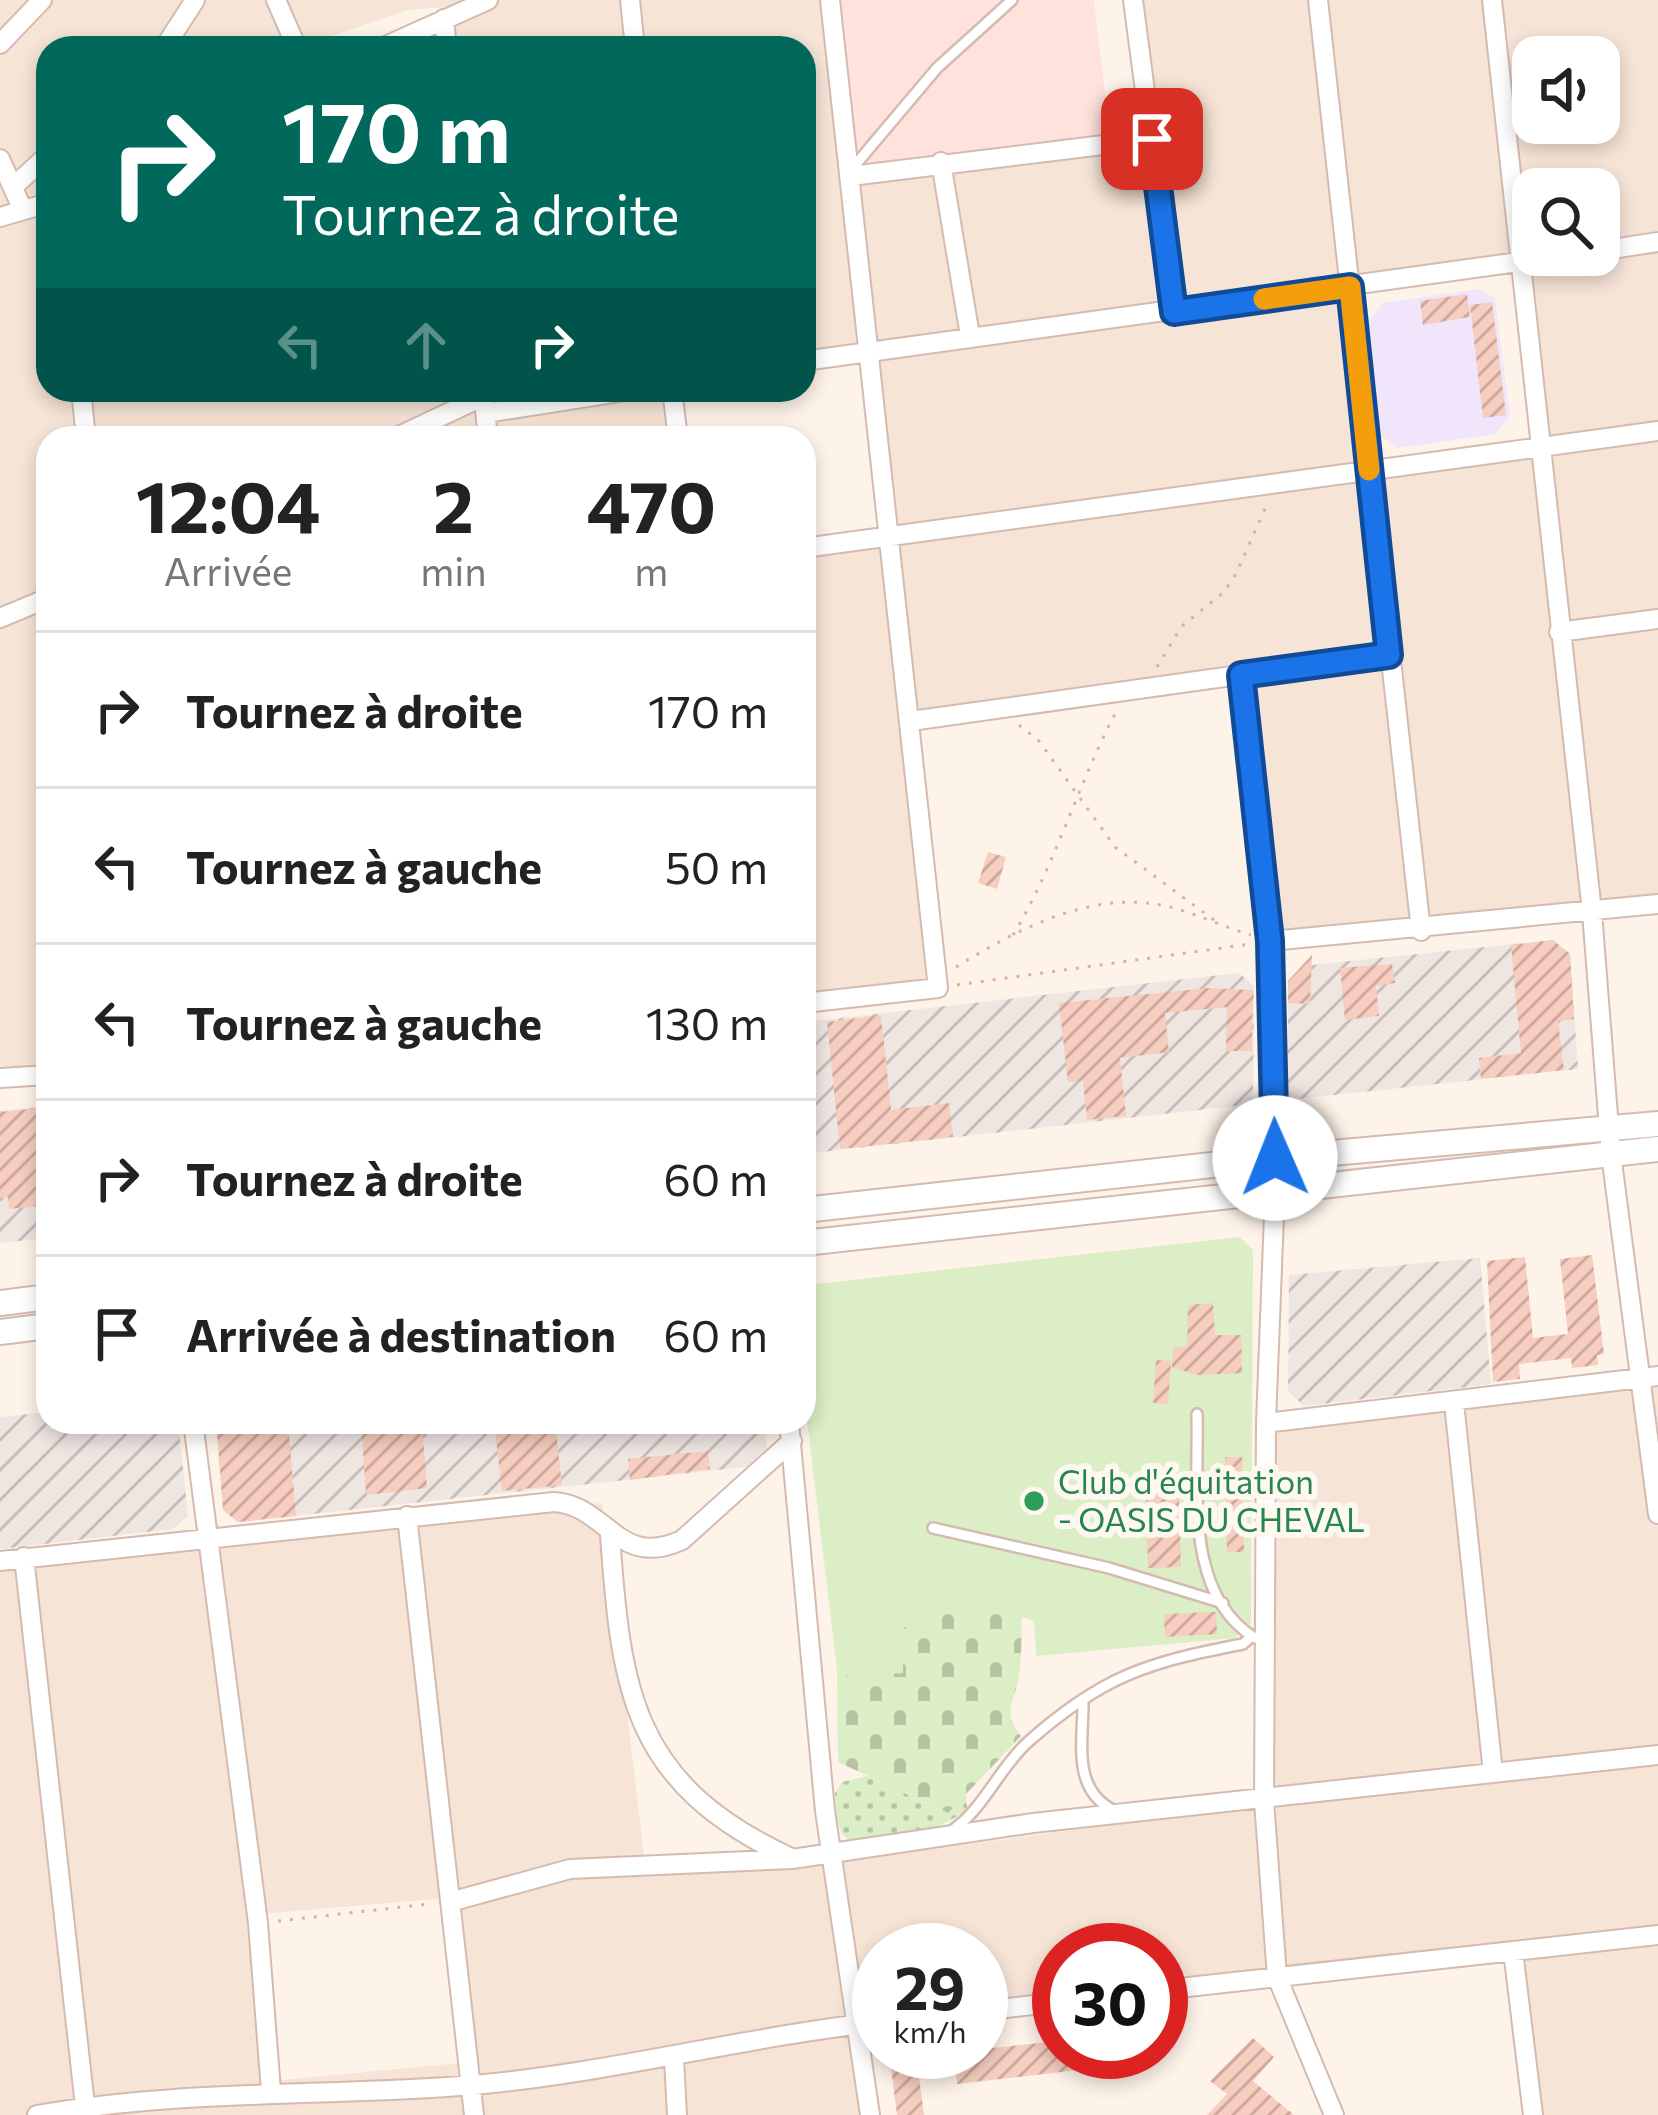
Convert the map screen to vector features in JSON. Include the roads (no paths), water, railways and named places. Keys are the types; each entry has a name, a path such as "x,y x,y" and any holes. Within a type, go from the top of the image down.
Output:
{"street":[{"path":"0,44 42,0"},
{"path":"172,36 195,0"},
{"path":"276,0 292,36"},
{"path":"407,36 488,0"},
{"path":"629,0 634,36"},
{"path":"816,1001 938,983 830,0"},
{"path":"1133,0 1174,312"},
{"path":"1318,0 1421,931"},
{"path":"1492,0 1512,187"},
{"path":"444,19 446,36"},
{"path":"851,173 1152,139"},
{"path":"0,159 22,208"},
{"path":"941,162 970,336"},
{"path":"13,187 36,166"},
{"path":"0,218 36,205"},
{"path":"1620,247 1658,242"},
{"path":"816,359 1512,263"},
{"path":"1522,276 1592,912 1610,1141 1648,1376 1658,1514"},
{"path":"423,426 479,402"},
{"path":"816,546 1658,431"},
{"path":"0,618 36,603"},
{"path":"1559,632 1658,619"},
{"path":"911,722 1389,655"},
{"path":"1241,675 1270,941 1275,1158"},
{"path":"1270,941 1421,931 1658,904"},
{"path":"0,1078 36,1076"},
{"path":"816,1242 1276,1189 1610,1141 1658,1124"},
{"path":"816,1209 1275,1158 1610,1141 1658,1149"},
{"path":"1276,1189 1258,1640 1264,1801 1277,1977 1334,2115"},
{"path":"0,1303 36,1298"},
{"path":"0,1332 36,1328"},
{"path":"1266,1424 1648,1376"},
{"path":"1454,1402 1493,1773"},
{"path":"194,1434 258,1923 271,2091"},
{"path":"0,1561 207,1536 570,1503 610,1534 662,1550 682,1540 787,1434"},
{"path":"790,1434 830,1852 852,1948"},
{"path":"407,1516 474,2115"},
{"path":"610,1534 624,1663 643,1731 661,1762 698,1803 728,1826 792,1859"},
{"path":"24,1557 86,2111"},
{"path":"450,1902 570,1869 792,1859 945,1835 1658,1755"},
{"path":"1188,1987 1658,1935"},
{"path":"1513,1951 1533,2115"},
{"path":"37,2115 271,2091 472,2085 674,2059 852,2026"},
{"path":"674,2059 677,2115"},
{"path":"870,2079 870,2115"}],"lane":[{"path":"851,173 937,68 1012,0"},
{"path":"945,1835 977,1809 1028,1742 1130,1670 1258,1640 1223,1603 1201,1548 1197,1414"},
{"path":"933,1528 1109,1568 1223,1603"},
{"path":"1083,1703 1088,1790 1094,1799 1126,1816"}],"place":[{"name":"Club d'équitation - OASIS DU CHEVAL","path":"1034,1501"}]}
